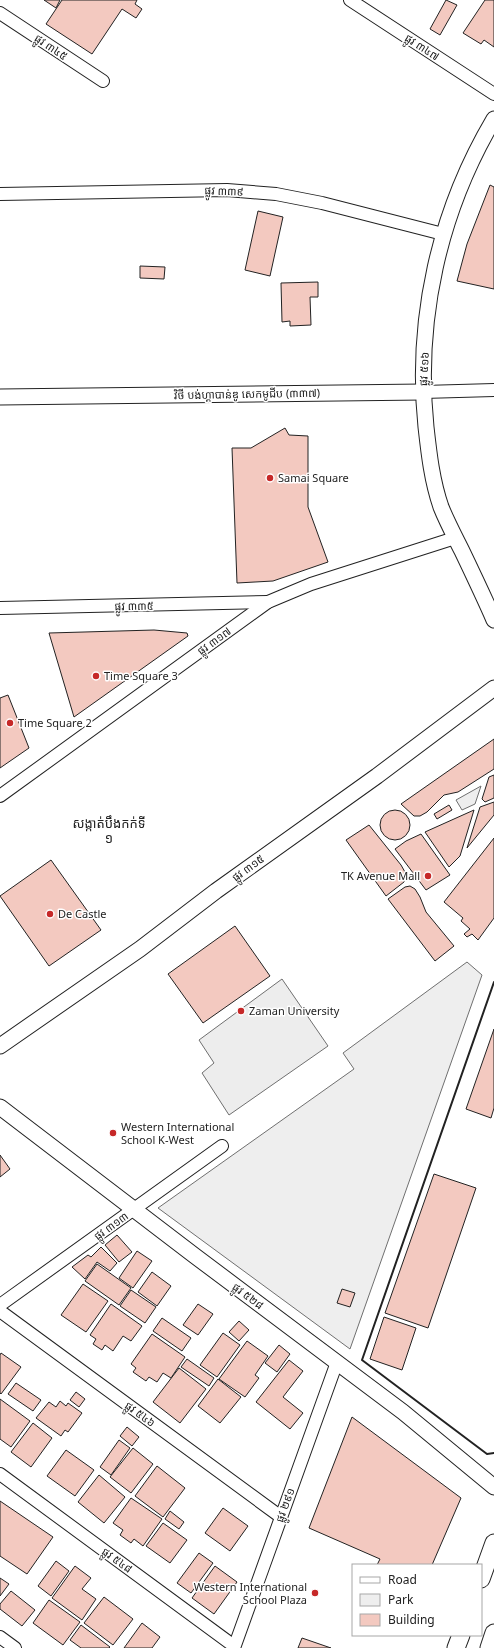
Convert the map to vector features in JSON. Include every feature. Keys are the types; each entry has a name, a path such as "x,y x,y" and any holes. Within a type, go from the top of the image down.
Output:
{"main road":[{"path":"482,1576 494,1543"},
{"path":"489,1648 494,1633"},
{"path":"456,1648 461,1636"}],"street":[{"name":"ផ្លូវ ៣៤៧","path":"350,0 494,94"},
{"name":"ផ្លូវ ៣៤៥","path":"0,13 102,81"},
{"name":"ផ្លូវ ៥១៦","path":"494,118 459,186 443,234 426,312 423,392 430,463 441,507 494,620"},
{"name":"ផ្លូវ ៣៣៩","path":"0,194 227,190 276,194 322,203 443,234"},
{"name":"វិថី បង់ហ្គាបាន់ឌូ សេកមូជីប (៣៣៧)","path":"0,397 494,390"},
{"name":"ផ្លូវ ៣១៧","path":"0,796 268,602 311,584 455,538"},
{"name":"ផ្លូវ ៣៣៥","path":"0,608 268,602"},
{"name":"ផ្លូវ ៣១៥","path":"0,1046 140,949 216,891 377,776 494,688"},
{"name":"ផ្លូវ ៥២៨","path":"0,1107 134,1210 403,1412 494,1486"},
{"name":"ផ្លូវ ៣១៣","path":"0,1305 222,1146"},
{"name":"ផ្លូវ ៥៤៦","path":"0,1310 281,1517"},
{"name":"ផ្លូវ ២៩១","path":"234,1647 337,1362"},
{"name":"ផ្លូវ ៥៤៨","path":"0,1474 234,1647"},
{"path":"0,1637 15,1648"}],"green space":[{"path":"481,786 475,804 462,810 456,800"},
{"path":"467,962 482,975 350,1349 158,1208 354,1069 343,1053"}],"shaded area":[{"path":"282,979 328,1046 229,1115 202,1073 214,1063 199,1040"}],"building":[{"path":"44,0 60,0 56,8"},
{"path":"62,0 137,0 135,4 142,9 136,18 122,9 92,54 46,24"},
{"path":"446,0 457,5 440,35 430,29"},
{"path":"485,0 494,0 494,47 484,40 481,44 463,33"},
{"path":"490,185 494,187 494,289 457,281 467,244"},
{"path":"258,211 283,217 270,276 245,270"},
{"path":"140,266 165,267 164,279 140,278"},
{"path":"318,282 318,297 310,297 311,325 290,326 290,321 282,322 281,283"},
{"name":"Samai Square","path":"285,428 289,435 308,436 308,507 328,562 273,581 237,583 232,448 251,448"},
{"name":"Time Square 3","path":"154,630 187,633 188,636 74,717 49,633"},
{"name":"Time Square 2","path":"8,695 29,748 0,768 0,698"},
{"path":"494,739 494,769 458,792 444,795 427,812 420,816 414,816 401,804"},
{"path":"494,775 494,798 485,802 482,799 489,777"},
{"path":"494,802 494,815 467,848 480,807"},
{"path":"449,805 452,810 437,819 434,814"},
{"path":"395,810 406,814 410,825 406,836 395,840 384,836 380,825 384,814"},
{"path":"474,810 460,856 449,867 425,832"},
{"path":"369,825 405,872 404,882 386,896 346,840"},
{"path":"421,834 450,875 426,890 395,849 406,841"},
{"path":"494,838 494,918 478,940 472,934 467,937 464,934 470,929 461,921 463,918 444,902"},
{"name":"De Castle","path":"51,860 101,930 49,966 0,896"},
{"path":"410,886 415,889 420,897 426,912 454,946 435,961 388,899 405,887"},
{"path":"235,926 270,976 203,1023 168,974"},
{"path":"494,1029 494,1108 491,1118 466,1109"},
{"path":"0,1155 10,1169 0,1177"},
{"path":"434,1174 476,1188 428,1328 385,1313"},
{"path":"117,1235 132,1252 119,1262 105,1245"},
{"path":"101,1247 117,1263 110,1271 97,1262 85,1279 72,1267 88,1255 91,1257"},
{"path":"137,1251 152,1261 133,1288 119,1278"},
{"path":"97,1264 131,1288 119,1305 85,1281"},
{"path":"152,1272 171,1286 157,1306 138,1292"},
{"path":"83,1284 108,1301 86,1332 61,1315"},
{"path":"342,1289 355,1293 350,1307 337,1303"},
{"path":"131,1290 156,1307 145,1323 120,1306"},
{"path":"111,1304 142,1326 131,1341 123,1336 113,1351 105,1345 102,1350 93,1344 96,1339 90,1335"},
{"path":"198,1304 213,1314 198,1335 183,1325"},
{"path":"384,1317 416,1328 402,1370 370,1359"},
{"path":"162,1318 191,1338 182,1351 153,1331"},
{"path":"239,1321 249,1330 239,1341 229,1332"},
{"path":"223,1333 240,1345 217,1377 200,1365"},
{"path":"152,1334 185,1357 171,1378 163,1373 157,1382 149,1377 146,1381 133,1372 136,1368 131,1364"},
{"path":"247,1341 268,1356 255,1375 259,1378 245,1397 219,1379"},
{"path":"279,1345 290,1354 277,1372 265,1363"},
{"path":"1,1353 21,1367 1,1394 0,1355"},
{"path":"187,1359 214,1378 209,1386 181,1367"},
{"path":"289,1360 303,1371 283,1397 303,1413 290,1429 256,1402"},
{"path":"179,1368 206,1389 180,1423 153,1402"},
{"path":"218,1379 241,1397 220,1423 198,1406"},
{"path":"16,1383 41,1400 33,1411 8,1394"},
{"path":"76,1392 85,1399 79,1407 70,1400"},
{"path":"0,1399 30,1421 11,1447 0,1439"},
{"path":"60,1401 66,1406 68,1403 82,1413 68,1432 65,1430 61,1436 36,1418 49,1402 56,1407"},
{"path":"352,1417 461,1498 432,1564 378,1564 380,1559 309,1528"},
{"path":"33,1423 52,1438 31,1467 11,1452"},
{"path":"127,1427 139,1437 132,1446 120,1436"},
{"path":"119,1440 130,1448 111,1475 100,1467"},
{"path":"133,1448 153,1464 131,1493 110,1477"},
{"path":"66,1450 94,1470 75,1496 47,1476"},
{"path":"157,1466 185,1488 163,1517 135,1496"},
{"path":"99,1475 125,1497 104,1523 78,1502"},
{"path":"131,1498 162,1519 143,1546 134,1539 131,1543 120,1535 123,1530 113,1523"},
{"path":"0,1501 53,1537 27,1574 0,1556"},
{"path":"223,1508 248,1526 230,1551 205,1533"},
{"path":"170,1511 184,1522 179,1529 165,1519"},
{"path":"163,1523 187,1540 170,1563 146,1546"},
{"path":"199,1553 213,1563 191,1593 177,1583"},
{"path":"56,1561 69,1571 51,1596 38,1586"},
{"path":"75,1566 91,1578 82,1589 96,1599 82,1620 52,1598"},
{"path":"215,1566 237,1582 214,1614 192,1598"},
{"path":"0,1578 9,1584 0,1596"},
{"path":"11,1591 35,1610 22,1626 0,1609 0,1604"},
{"path":"104,1597 133,1619 113,1645 84,1623"},
{"path":"49,1600 80,1622 63,1645 33,1623"},
{"path":"142,1623 160,1637 152,1648 124,1648"},
{"path":"81,1625 110,1647 81,1648 70,1640"},
{"path":"302,1638 331,1648 298,1648"}],"wall":[{"path":"494,982 362,1360 487,1454 494,1453"}],"place":[{"name":"Samai Square","path":"270,478"},
{"name":"Time Square 3","path":"96,676"},
{"name":"Time Square 2","path":"10,723"},
{"name":"TK Avenue Mall","path":"428,876"},
{"name":"De Castle","path":"50,914"},
{"name":"Zaman University","path":"241,1011"},
{"name":"Western International School K-West","path":"113,1133"},
{"name":"Western International School Plaza","path":"315,1593"}],"district":[{"name":"សង្កាត់បឹងកក់ទី ១","path":"109,830"}]}
